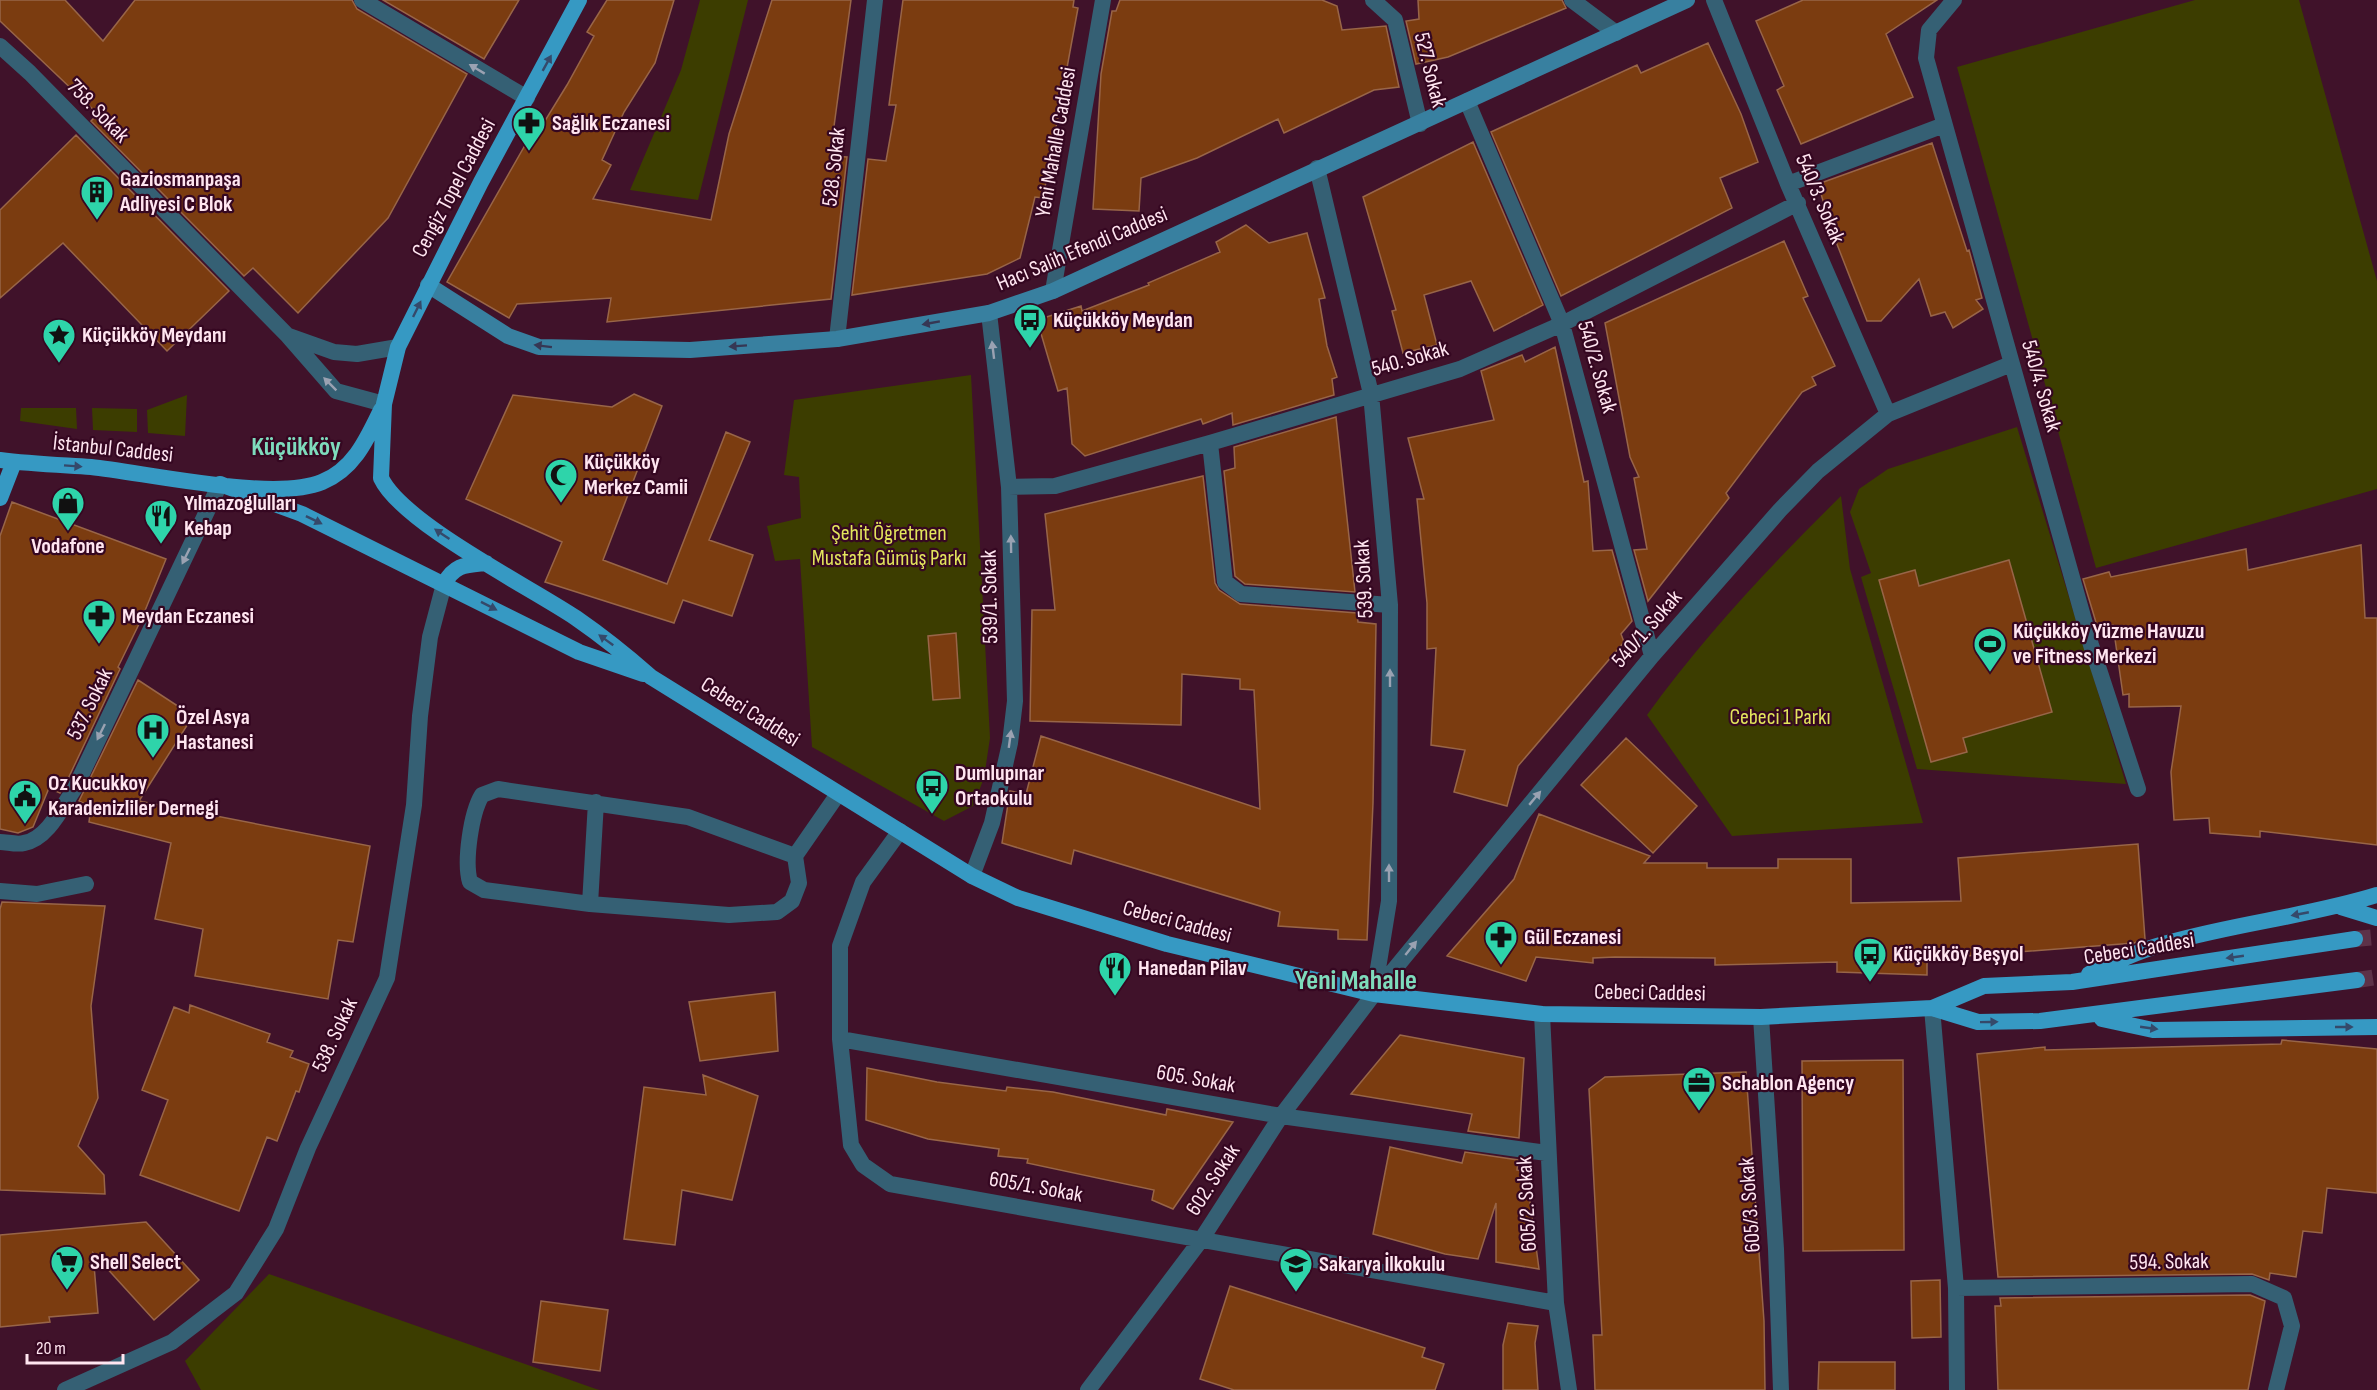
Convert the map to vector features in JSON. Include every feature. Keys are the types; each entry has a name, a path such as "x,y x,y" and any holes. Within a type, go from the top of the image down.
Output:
{"main road":[{"name":"Cengiz Topel Caddesi","path":"384,404 398,347 428,285 579,0"},
{"name":"Hacı Salih Efendi Caddesi","path":"428,285 508,336 539,347 690,350 837,339 989,313 1053,291 1687,0"},
{"path":"220,484 297,488 322,482 346,467 364,446 384,404"},
{"name":"Cebeci Caddesi","path":"384,404 381,478 386,488 408,510 486,563 575,617 620,650 651,677 972,876 1018,898 1073,917 1167,944 1374,994 1542,1014 1761,1017 1932,1008 1984,986 2072,982 2355,939"},
{"path":"0,498 7,461"},
{"name":"İstanbul Caddesi","path":"7,461 92,467 220,484"},
{"name":"Cebeci Caddesi","path":"220,484 302,514 579,652 651,677"},
{"path":"444,584 450,573 460,565 486,563"},
{"path":"2072,982 2127,956 2169,942 2340,907 2377,895"},
{"path":"2340,907 2377,918"},
{"name":"Cebeci Caddesi","path":"1932,1008 1978,1022 2040,1021 2092,1017 2222,996 2357,980"},
{"path":"2092,1017 2153,1030 2377,1027"}],"street":[{"path":"362,0 527,99"},
{"name":"528. Sokak","path":"837,339 875,0"},
{"name":"Yeni Mahalle Caddesi","path":"1053,291 1103,0"},
{"name":"527. Sokak","path":"1373,0 1395,20 1420,124"},
{"path":"1572,0 1616,33"},
{"name":"540/3. Sokak","path":"1714,0 1788,184 1888,414"},
{"name":"540/4. Sokak","path":"1954,0 1929,30 1926,58 2091,645 2138,789"},
{"name":"758. Sokak","path":"0,46 30,73 288,336 336,391 384,404"},
{"name":"540/2. Sokak","path":"1467,101 1562,324 1652,656"},
{"path":"1788,184 1944,125"},
{"name":"539. Sokak","path":"1317,168 1371,394 1390,605 1389,901 1374,994"},
{"name":"540. Sokak","path":"1009,487 1055,486 1460,369 1562,324 1798,203"},
{"name":"539/1. Sokak","path":"972,876 992,823 1010,744 1015,701 1009,487 989,313"},
{"path":"288,336 334,352 357,354 398,347"},
{"name":"540/1. Sokak","path":"1374,994 1652,656 1780,510 1850,444 1888,414 2011,364"},
{"path":"1210,443 1225,582 1241,594 1390,605"},
{"name":"537. Sokak","path":"0,842 24,843 36,838 48,827 75,788 220,484"},
{"name":"538. Sokak","path":"66,1390 172,1342 227,1300 236,1293 276,1229 308,1148 387,978 414,805 420,716 430,637 444,584"},
{"path":"795,856 688,818 596,802 498,789 482,795 476,805 466,870 470,882 484,890 590,904 729,915 777,912 792,901 799,883 795,856 838,794"},
{"path":"590,904 596,802"},
{"name":"605/1. Sokak","path":"900,831 863,882 840,946 840,1039 851,1145 863,1165 890,1185 1556,1303"},
{"path":"0,891 37,894 86,884"},
{"name":"602. Sokak","path":"1088,1390 1201,1240 1281,1116 1374,994"},
{"path":"1932,1008 1956,1288 1957,1390"},
{"name":"605/2. Sokak","path":"1542,1014 1556,1303 1569,1390"},
{"name":"605/3. Sokak","path":"1761,1017 1776,1249 1781,1390"},
{"name":"605. Sokak","path":"840,1039 1281,1116 1547,1153"},
{"name":"594. Sokak","path":"1956,1288 2252,1284 2284,1298 2292,1326 2276,1390"}],"green space":[{"path":"700,0 748,0 698,200 630,190 681,70"},
{"path":"2195,0 2299,0 2377,281 2377,489 2096,568 1957,67"},
{"name":"Şehit Öğretmen Mustafa Gümüş Parkı","path":"971,375 990,738 984,778 973,806 944,821 812,747 800,559 775,561 767,526 801,518 799,477 784,475 794,400"},
{"path":"187,395 185,436 148,433 147,410"},
{"path":"21,408 76,408 77,429 20,421"},
{"path":"92,408 137,409 137,432 93,430"},
{"name":"Küçükköy Yüzme Havuzu ve Fitness Merkezi","path":"2017,427 2126,784 1917,769 1861,577 1871,573 1850,512 1859,489 1888,469"},
{"name":"Cebeci 1 Parkı","path":"1841,496 1850,569 1923,823 1732,836 1647,715 1739,602"},
{"path":"269,1274 600,1390 201,1390 185,1361"}],"building":[{"path":"0,0 65,0 103,41 135,0 352,0 357,9 467,74 388,218 298,313 253,268 244,276 91,121 98,114 0,21"},
{"path":"383,0 519,0 484,59"},
{"path":"607,0 674,0 655,63 624,112 602,160 611,165 593,199 711,220 729,134 772,0 851,0 830,156 847,157 831,299 607,322 611,298 517,304 509,318 447,282 536,126 540,129 567,85 594,36 587,32"},
{"path":"903,0 1074,0 1073,7 1078,8 1043,198 1035,197 1020,258 987,274 852,295 868,159 886,161 896,105 889,105"},
{"path":"1120,0 1322,0 1337,6 1342,30 1386,26 1399,87 1374,90 1284,133 1278,119 1197,158 1141,178 1139,211 1093,209 1101,74 1112,11 1116,11"},
{"path":"1418,0 1562,0 1566,8 1448,57 1416,64 1406,21 1419,19"},
{"path":"1803,0 1937,0 1886,34 1913,97 1801,144 1777,90 1784,86 1756,21"},
{"path":"1708,43 1741,114 1758,162 1720,178 1732,208 1561,296 1491,132 1637,65 1641,73"},
{"name":"Gaziosmanpaşa Adliyesi C Blok","path":"76,135 229,291 167,351 63,243 0,298 0,210"},
{"path":"1473,142 1543,305 1494,331 1471,281 1424,295 1437,345 1403,353 1392,311 1396,310 1363,197"},
{"path":"1932,143 1967,251 1969,250 1982,298 1976,300 1983,309 1953,328 1945,312 1931,316 1919,279 1881,321 1867,321 1833,234 1818,184"},
{"path":"1246,225 1269,243 1307,233 1325,298 1319,299 1327,346 1337,377 1332,379 1334,395 1233,425 1232,413 1203,424 1201,419 1085,456 1072,444 1067,388 1058,391 1037,320 1081,306 1082,311 1149,285 1148,283 1220,252 1216,242"},
{"path":"1784,241 1808,296 1803,298 1835,366 1812,377 1816,385 1802,392 1726,493 1729,498 1648,601 1634,550 1647,549 1634,478 1639,477 1630,457 1605,323"},
{"path":"1555,347 1584,482 1588,481 1593,551 1612,550 1632,621 1621,634 1624,642 1518,766 1507,806 1454,792 1465,750 1431,745 1436,648 1427,649 1427,603 1417,499 1424,499 1408,438 1494,420 1481,371 1522,355 1525,362"},
{"name":"Küçükköy Merkez Camii","path":"634,394 662,406 603,560 667,584 726,432 750,442 709,540 753,555 732,616 683,600 674,623 545,582 562,542 466,499 513,395 612,407"},
{"path":"1336,417 1355,592 1245,584 1235,576 1224,471 1235,468 1234,447"},
{"path":"1203,476 1215,583 1219,590 1240,604 1357,613 1358,622 1376,624 1373,803 1367,940 1338,939 1338,930 1278,926 1280,912 1074,850 1071,864 1002,843 1010,791 1026,794 1041,736 1260,809 1254,690 1240,689 1240,679 1182,674 1181,725 1030,721 1032,610 1055,610 1045,514"},
{"path":"12,502 166,559 142,618 118,667 120,669 66,783 60,793 49,788 33,827 18,833 0,829 0,536"},
{"path":"2361,545 2365,618 2377,618 2377,845 2260,831 2260,837 2210,833 2209,818 2174,820 2171,772 2181,706 2129,707 2129,694 2123,695 2113,625 2098,629 2083,579 2109,572 2111,577 2246,549 2248,570"},
{"path":"2009,560 2052,712 1963,738 1967,752 1931,762 1879,580 1915,570 1919,586"},
{"path":"956,633 960,698 933,700 928,636"},
{"path":"138,680 193,716 139,801 370,846 353,942 338,940 328,999 195,976 203,929 155,919 171,843 89,822 91,807 79,801"},
{"path":"1626,738 1697,806 1653,853 1581,785"},
{"path":"1539,814 1650,856 1644,863 1707,863 1707,868 1778,868 1778,859 1851,859 1851,903 1961,901 1958,858 2138,844 2145,939 2134,943 1927,959 1927,975 1837,972 1837,962 1715,965 1715,958 1615,957 1593,958 1593,963 1536,957 1526,981 1447,956 1514,879"},
{"path":"2,902 105,906 91,1006 98,1098 78,1146 104,1175 105,1194 0,1190 0,909"},
{"path":"775,992 778,1051 700,1061 689,1002"},
{"path":"190,1005 270,1034 267,1042 293,1051 290,1057 309,1064 277,1141 267,1137 239,1211 140,1175 168,1100 142,1090 174,1007 189,1013"},
{"path":"1400,1035 1524,1058 1519,1138 1468,1131 1472,1114 1351,1094"},
{"path":"2282,1040 2377,1049 2377,1193 2327,1188 2322,1233 2303,1231 2296,1277 2270,1273 2269,1280 2252,1274 1998,1277 1977,1054 2045,1047 2045,1050 2281,1044"},
{"path":"1903,1060 1904,1250 1803,1251 1802,1061"},
{"path":"867,1068 937,1082 1006,1091 1007,1087 1053,1092 1166,1115 1167,1109 1233,1122 1173,1209 1152,1200 1154,1190 1027,1163 1028,1159 998,1156 999,1149 928,1139 866,1120"},
{"path":"1746,1072 1764,1321 1765,1390 1595,1390 1593,1335 1602,1335 1589,1089 1605,1077"},
{"path":"703,1075 758,1096 732,1200 682,1190 675,1245 624,1239 644,1087 706,1095"},
{"path":"1390,1147 1462,1163 1465,1152 1518,1160 1517,1170 1526,1172 1539,1269 1496,1262 1496,1203 1478,1259 1445,1254 1373,1234"},
{"path":"146,1222 199,1280 154,1320 93,1253 98,1313 49,1317 50,1322 0,1327 0,1235"},
{"path":"1940,1280 1941,1337 1912,1338 1911,1281"},
{"path":"1230,1286 1425,1348 1422,1357 1444,1364 1435,1390 1234,1390 1200,1379"},
{"path":"2250,1295 2265,1301 2248,1390 1998,1390 1995,1306 2001,1306 2000,1298"},
{"path":"541,1301 608,1310 600,1371 533,1362"},
{"path":"1508,1323 1538,1326 1535,1343 1538,1390 1503,1390 1503,1345"},
{"path":"1819,1362 1895,1362 1895,1390 1818,1390"}],"tunnel":[{"path":"2355,939 2377,937"},
{"path":"2357,980 2377,977"}],"place":[{"name":"Sağlık Eczanesi","path":"529,152"},
{"name":"Gaziosmanpaşa Adliyesi C Blok","path":"97,221"},
{"name":"Küçükköy Meydan","path":"1030,349"},
{"name":"Küçükköy Meydanı","path":"59,364"},
{"name":"Küçükköy Merkez Camii","path":"561,504"},
{"name":"Vodafone","path":"68,532"},
{"name":"Yılmazoglulları Kebap","path":"161,545"},
{"name":"Meydan Eczanesi","path":"99,645"},
{"name":"Küçükköy Yüzme Havuzu ve Fitness Merkezi","path":"1990,673"},
{"name":"Özel Asya Hastanesi","path":"153,759"},
{"name":"Dumlupınar Ortaokulu","path":"932,815"},
{"name":"Oz Kucukkoy Karadenizliler Dernegi","path":"25,825"},
{"name":"Gül Eczanesi","path":"1501,966"},
{"name":"Küçükköy Beşyol","path":"1870,983"},
{"name":"Hanedan Pilav","path":"1115,997"},
{"name":"Schablon Agency","path":"1699,1112"},
{"name":"Shell Select","path":"67,1291"},
{"name":"Sakarya İlkokulu","path":"1296,1293"}],"district":[{"name":"Küçükköy","path":"296,447"},
{"name":"Yeni Mahalle","path":"1356,980"}]}
